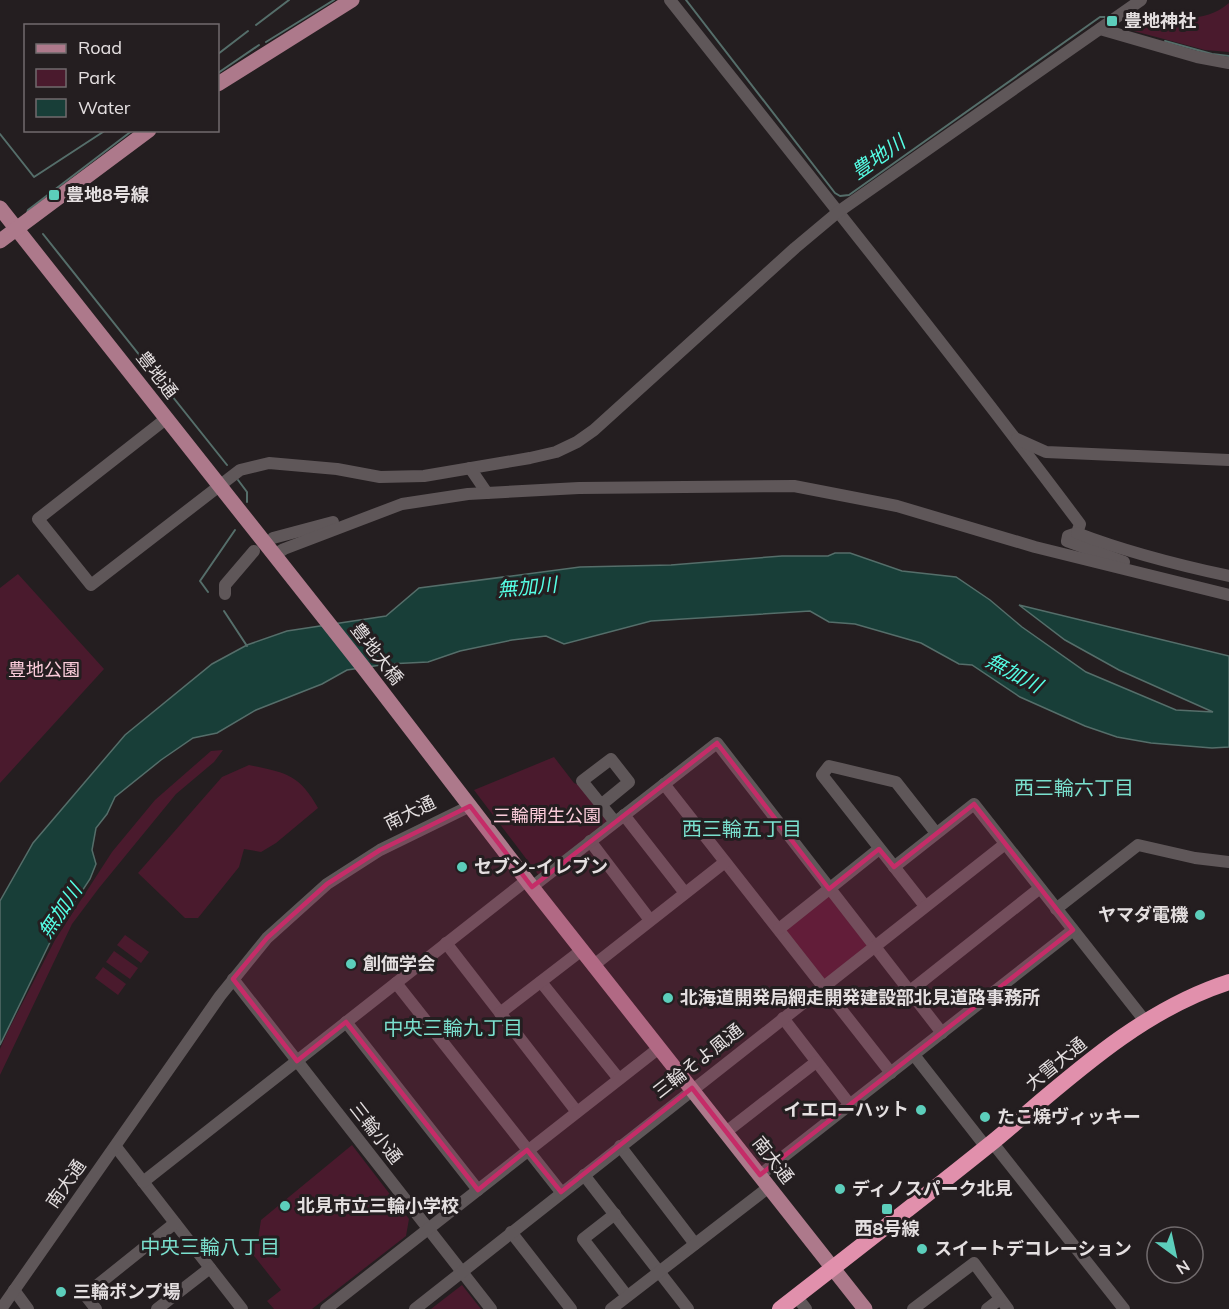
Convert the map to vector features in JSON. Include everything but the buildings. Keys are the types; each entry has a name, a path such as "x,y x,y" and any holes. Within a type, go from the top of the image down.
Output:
{"highway":[{"name":"大雪大通","path":"780,1309 801,1303 833,1267 1087,1064 1145,1021 1189,998 1228,984"}],"main road":[{"path":"219,83 352,0"},
{"path":"0,241 146,132"},
{"name":"豊地通","path":"0,208 277,558"},
{"name":"豊地大橋","path":"277,558 470,806"},
{"name":"南大通","path":"470,806 865,1309"}],"street":[{"path":"670,0 1016,439 1080,524 1077,533"},
{"path":"166,418 38,519 91,585 240,470 269,463 337,469 380,477 424,476 556,452 577,442 594,430 795,248 838,212 1141,0"},
{"path":"1100,29 1197,57 1229,63"},
{"path":"1016,439 1046,452 1229,460"},
{"path":"470,468 487,493"},
{"path":"277,558 284,549 402,504 487,493 579,488 794,486 897,506 1035,547 1229,595"},
{"path":"273,538 358,514 369,517"},
{"path":"1132,570 1130,565 1067,541 1068,536 1077,533 1105,544 1154,558 1229,576"},
{"path":"225,594 225,585 254,551"},
{"path":"144,1182 446,943 590,842 717,743 942,1033"},
{"path":"925,906 822,775 829,765 896,782 936,833"},
{"path":"664,784 891,1073"},
{"path":"894,867 974,804 1145,1021"},
{"path":"601,805 619,819 685,893"},
{"name":"南大通","path":"1,1309 233,979 267,938 327,884 380,850 470,806"},
{"path":"590,842 650,920"},
{"name":"三輪そよ風通","path":"415,1309 692,1088 1005,844"},
{"path":"1056,909 1138,845 1195,858 1229,862"},
{"path":"779,929 879,849"},
{"path":"594,965 725,862"},
{"path":"909,991 1040,888"},
{"path":"611,1309 695,1244 850,1105 1073,930"},
{"path":"446,943 577,1112"},
{"path":"500,1013 582,950"},
{"name":"三輪小通","path":"233,979 491,1309"},
{"path":"541,982 619,1080"},
{"path":"396,983 561,1192"},
{"path":"783,1018 850,1105"},
{"path":"346,1022 478,1190"},
{"path":"326,1309 659,1048"},
{"path":"914,1055 1124,1309"},
{"path":"726,1132 816,1062"},
{"path":"620,1146 695,1244"},
{"path":"116,1147 243,1309"},
{"path":"584,1175 688,1309"},
{"path":"615,1214 583,1239 627,1296"},
{"path":"96,1309 85,1295 175,1223"},
{"path":"511,1232 571,1309"},
{"path":"913,1309 974,1263 1008,1309"},
{"path":"157,1309 210,1268"},
{"path":"14,1290 28,1309"},
{"path":"987,1309 1000,1299"}],"highlighted area":[{"path":"717,743 829,889 879,849 894,867 974,804 1073,930 760,1175 692,1088 561,1192 527,1150 478,1190 346,1022 297,1061 233,979 267,938 327,884 380,850 470,806 532,887"}],"green space":[{"path":"1229,3 1229,52 1205,50 1130,30 1139,12 1174,17 1197,17 1208,15"},
{"name":"豊地公園","path":"18,574 104,669 0,783 0,588"},
{"path":"223,750 214,762 176,794 72,924 0,1075 0,1049 7,1033 55,940 112,852 155,800 211,751"},
{"name":"三輪開生公園","path":"554,757 609,821 540,877 474,790"},
{"path":"249,765 273,770 290,777 304,788 318,808 276,843 261,852 244,849 239,867 198,918 185,918 138,873 222,777"},
{"path":"828,894 869,946 823,981 783,930"},
{"path":"125,935 149,952 141,963 117,945"},
{"path":"114,951 138,968 130,979 106,962"},
{"path":"103,967 126,984 118,995 95,978"},
{"path":"352,1145 409,1219 406,1236 312,1309 274,1309 267,1301 281,1290 247,1247 258,1239 261,1220"},
{"path":"462,1285 481,1309 431,1309"}],"water":[{"name":"無加川","path":"835,553 850,553 902,571 956,577 1086,672 1176,710 1213,712 1119,670 1065,640 1019,605 1229,656 1229,747 1212,748 1151,743 1117,737 1085,726 1020,697 972,665 959,664 921,643 855,624 829,622 810,611 651,621 564,644 546,636 512,640 460,651 428,662 388,664 347,670 322,684 256,710 217,733 193,738 115,797 107,814 96,828 92,850 96,864 90,879 55,932 0,1045 0,901 33,843 125,735 212,664 247,645 287,631 386,616 419,588 580,567 671,565 782,556 828,556"}],"waterway":[{"name":"豊地川","path":"256,25 289,0"},
{"path":"266,42 334,0"},
{"name":"豊地川","path":"686,0 835,193 840,196 849,195 1100,17 1105,17"},
{"name":"豊地川","path":"219,53 248,31"},
{"name":"豊地川","path":"1165,41 1212,54 1229,56"},
{"path":"219,72 259,45"},
{"name":"豊地川","path":"0,134 34,177 103,132"},
{"path":"27,213 130,132"},
{"path":"43,234 227,465"},
{"path":"238,480 247,492 247,502"},
{"path":"208,592 200,581 235,530"},
{"path":"224,611 247,646"}],"place":[{"name":"豊地神社","path":"1112,21"},
{"name":"豊地8号線","path":"54,195"},
{"name":"セブン-イレブン","path":"462,867"},
{"name":"ヤマダ電機","path":"1200,915"},
{"name":"創価学会","path":"351,964"},
{"name":"北海道開発局網走開発建設部北見道路事務所","path":"668,998"},
{"name":"イエローハット","path":"921,1110"},
{"name":"たこ焼ヴィッキー","path":"985,1117"},
{"name":"ディノスパーク北見","path":"840,1189"},
{"name":"北見市立三輪小学校","path":"285,1206"},
{"name":"西8号線","path":"887,1209"},
{"name":"スイートデコレーション","path":"922,1249"},
{"name":"三輪ポンプ場","path":"61,1292"}],"district":[{"name":"西三輪六丁目","path":"1074,788"},
{"name":"西三輪五丁目","path":"742,829"},
{"name":"中央三輪九丁目","path":"453,1028"},
{"name":"中央三輪八丁目","path":"210,1247"}]}
